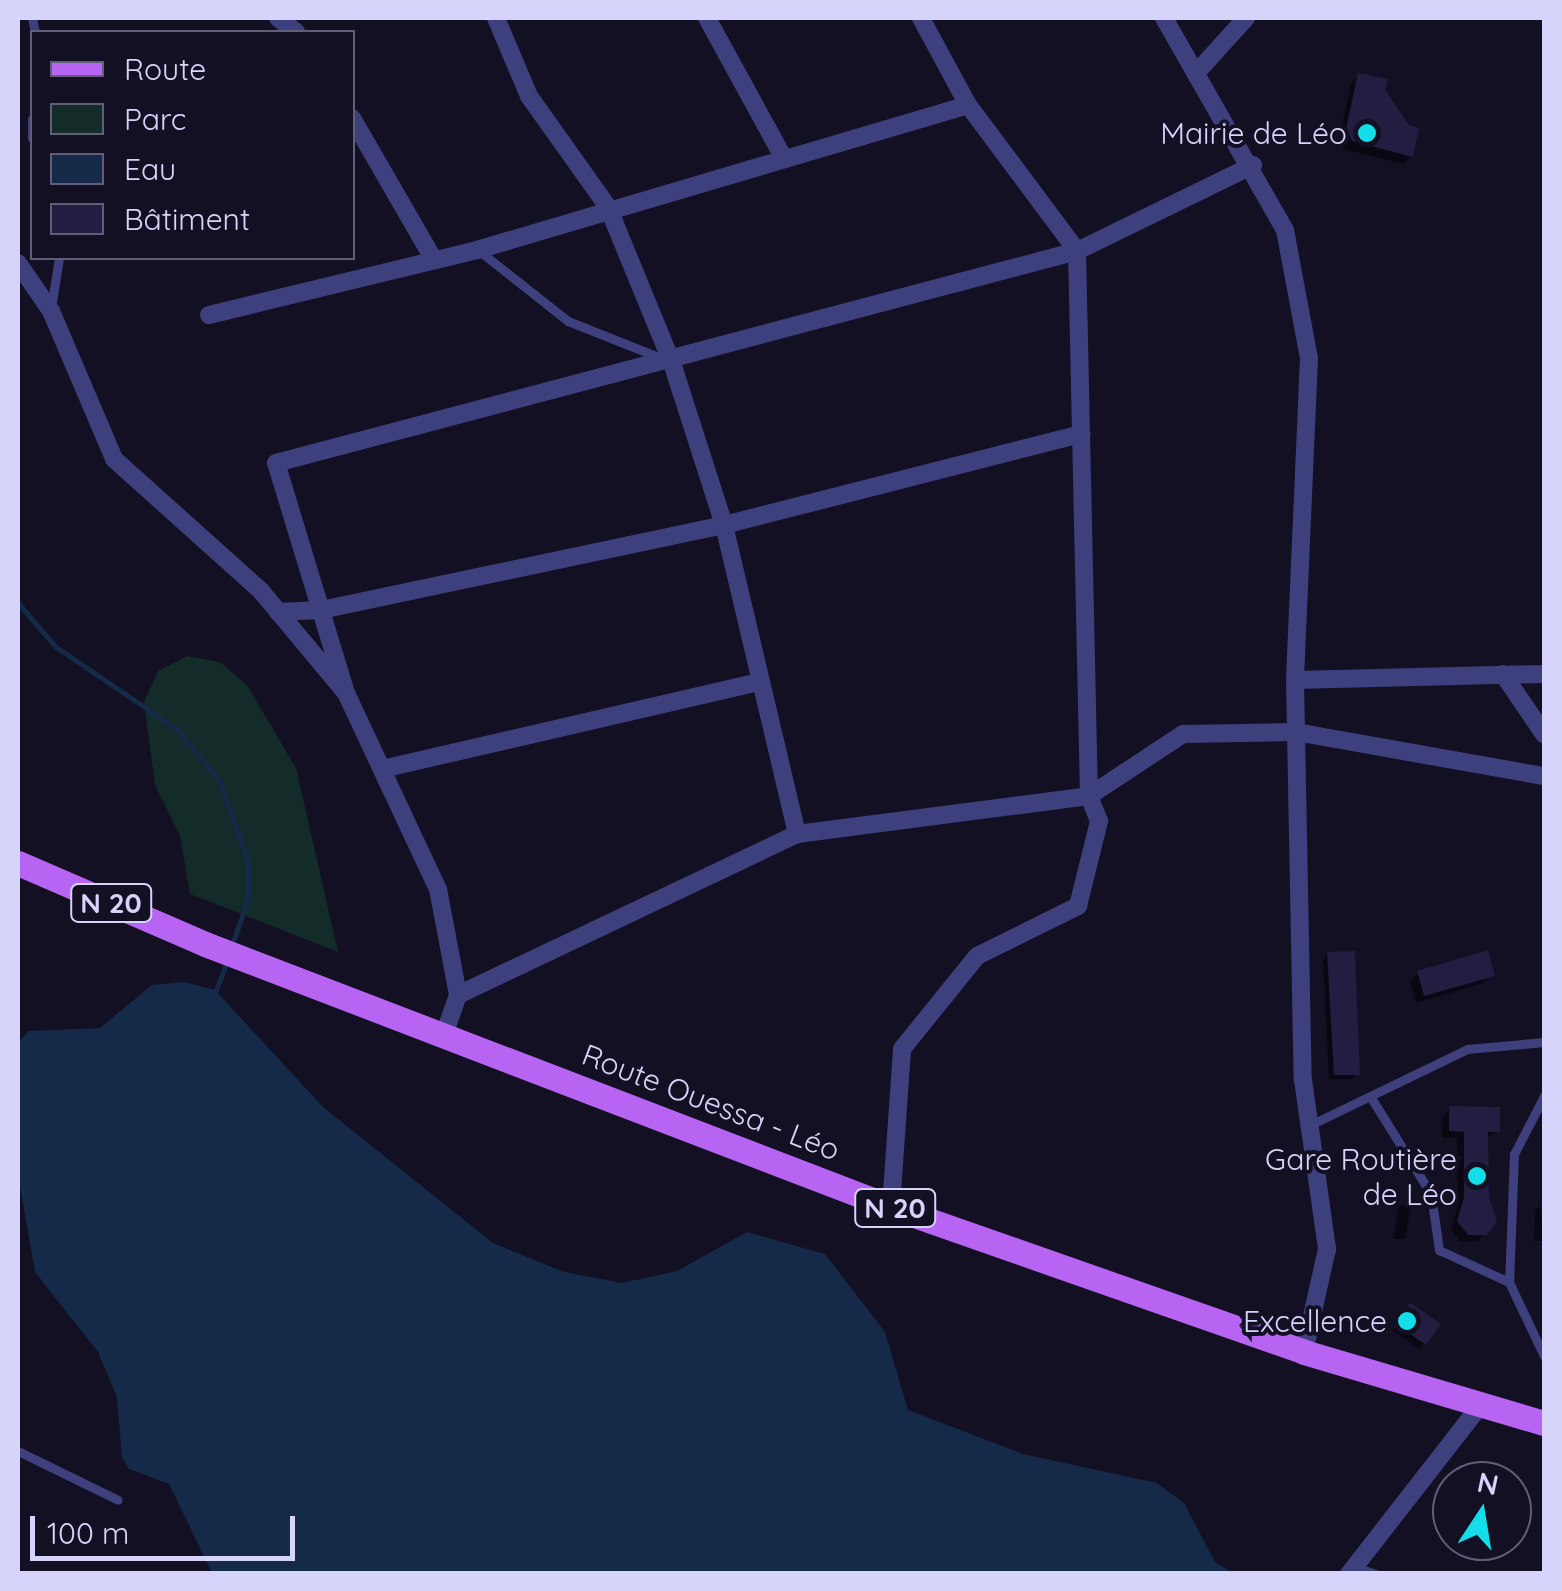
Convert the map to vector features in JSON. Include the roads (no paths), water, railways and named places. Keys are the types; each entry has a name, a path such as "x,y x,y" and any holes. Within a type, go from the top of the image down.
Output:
{"main road":[{"name":"Route Ouessa - Léo","path":"19,868 206,944 891,1207 1304,1352 1479,1407 1544,1423"}],"street":[{"path":"496,18 529,96 608,207 672,363 724,525 796,834"},
{"path":"707,18 783,157"},
{"path":"891,1207 902,1049 976,956 1078,906 1098,821 1089,796 1076,250 968,105 921,18"},
{"path":"1164,18 1253,165 1285,230 1309,358 1296,732 1306,1128 1328,1248 1304,1352"},
{"path":"1181,44 1184,18"},
{"path":"1197,72 1246,18"},
{"path":"210,315 477,250 608,207 968,105"},
{"path":"355,123 434,260"},
{"path":"444,1035 458,994 438,889 346,693 276,463 672,363 1076,250 1253,165"},
{"path":"18,263 51,311 114,459 278,612 346,693"},
{"path":"278,612 322,610 724,525 1082,434"},
{"path":"1502,674 1544,734"},
{"path":"1295,680 1544,674"},
{"path":"382,769 760,682"},
{"path":"458,994 796,834 1089,796 1182,734 1296,732 1544,776"},
{"path":"1352,1570 1479,1407"}],"lane":[{"path":"477,250 568,321 672,363"},
{"path":"51,311 59,260"},
{"path":"1306,1128 1467,1049 1544,1042"},
{"path":"1370,1096 1430,1194 1440,1250 1510,1282"},
{"path":"1544,1096 1514,1154 1510,1282 1544,1356"},
{"path":"18,1451 118,1500"},
{"path":"1352,1570 1374,1574"}],"water":[{"path":"184,982 215,990 323,1107 493,1243 564,1272 622,1283 677,1271 747,1232 825,1254 885,1332 908,1410 1023,1454 1157,1483 1184,1503 1215,1562 1233,1573 212,1573 169,1484 129,1469 122,1457 117,1397 98,1352 35,1272 18,1174 18,1043 29,1031 100,1028 152,985"}],"waterway":[{"path":"18,603 56,647 178,730 220,782 248,862 248,898 231,948"},
{"path":"214,995 226,963"}],"place":[{"name":"Mairie de Léo","path":"1367,133"},
{"name":"Gare Routière de Léo","path":"1477,1176"},
{"name":"Excellence","path":"1407,1321"}]}
